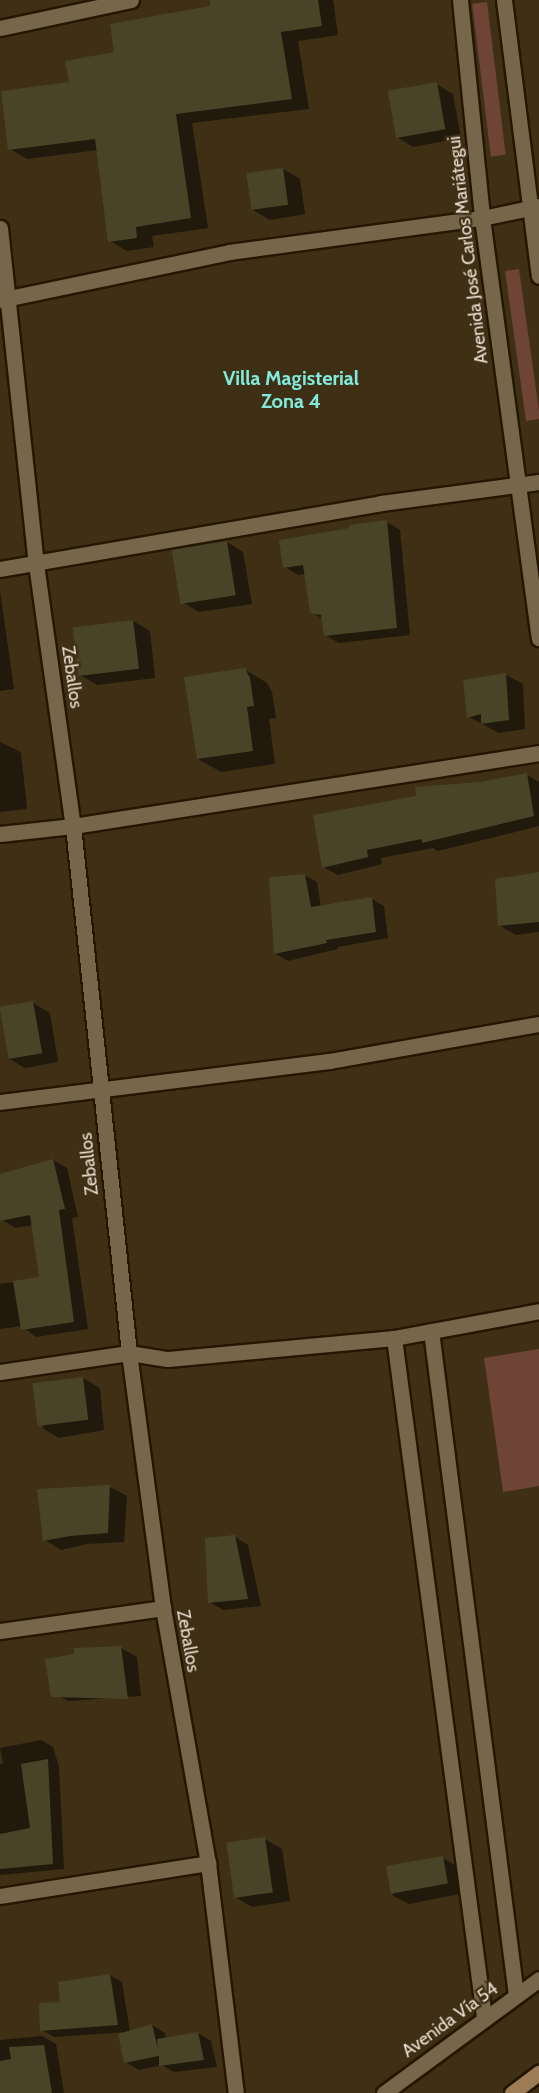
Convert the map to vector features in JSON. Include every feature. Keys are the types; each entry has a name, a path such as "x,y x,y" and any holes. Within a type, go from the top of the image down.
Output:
{"main road":[{"path":"512,2093 539,2073"}],"street":[{"path":"0,28 131,0"},
{"name":"Avenida José Carlos Mariátegui","path":"460,0 482,218 539,638"},
{"path":"504,0 535,206 539,276"},
{"path":"4,299 229,252 482,218 535,206"},
{"name":"Zeballos","path":"0,228 4,299 36,564 73,826 129,1353 163,1608 208,1863 236,2093"},
{"path":"0,569 381,503 539,482"},
{"path":"0,834 73,826 539,753"},
{"path":"0,1102 328,1061 539,1024"},
{"path":"0,1372 129,1353 168,1359 394,1338 539,1311"},
{"path":"431,1331 516,1995"},
{"path":"394,1338 484,2017"},
{"path":"0,1631 163,1608"},
{"path":"0,1896 208,1863"},
{"name":"Avenida Vía 54","path":"384,2093 539,1978"}],"shaded area":[{"path":"487,2 506,155 491,157 472,4"},
{"path":"519,269 539,410 539,419 526,421 505,271"},
{"path":"539,1349 539,1486 503,1492 484,1358"}],"building":[{"path":"210,0 318,0 322,26 281,32 292,99 176,114 191,218 136,227 137,238 108,242 95,139 8,150 1,91 69,82 65,61 114,52 110,24 210,6"},
{"path":"437,82 445,129 396,138 388,91"},
{"path":"283,168 288,205 252,210 246,173"},
{"path":"387,520 397,628 324,636 321,615 310,613 303,565 283,568 279,540 349,528 349,525"},
{"path":"227,541 236,595 180,604 172,550"},
{"path":"133,620 139,669 78,676 72,627"},
{"path":"245,668 250,678 254,706 247,707 253,751 197,759 184,677"},
{"path":"506,673 509,720 481,724 481,714 467,718 463,680"},
{"path":"527,773 534,816 422,843 422,839 367,850 368,857 322,868 313,815 416,796 415,787 480,782"},
{"path":"539,872 539,922 498,926 495,879"},
{"path":"305,874 311,907 372,897 376,932 326,940 327,943 274,954 269,877"},
{"path":"33,1001 42,1053 9,1059 0,1007"},
{"path":"53,1159 65,1209 59,1210 74,1322 21,1330 13,1281 39,1277 30,1215 0,1221 0,1174"},
{"path":"83,1377 88,1420 38,1426 32,1383"},
{"path":"110,1485 108,1533 43,1541 37,1489"},
{"path":"235,1535 248,1599 208,1603 205,1538"},
{"path":"121,1646 128,1699 51,1697 45,1659 74,1654 74,1648"},
{"path":"48,1759 53,1864 0,1869 0,1834 30,1828 21,1764"},
{"path":"265,1837 273,1892 234,1898 226,1842"},
{"path":"443,1856 448,1884 391,1894 386,1866"},
{"path":"110,1974 118,2025 40,2031 39,2003 60,2002 58,1982"},
{"path":"152,2024 158,2049 157,2039 198,2032 204,2060 159,2066 159,2056 124,2063 118,2034"},
{"path":"44,2045 52,2093 0,2093 0,2061 11,2059 9,2047"}],"district":[{"name":"Villa Magisterial Zona 4","path":"291,390"}]}
